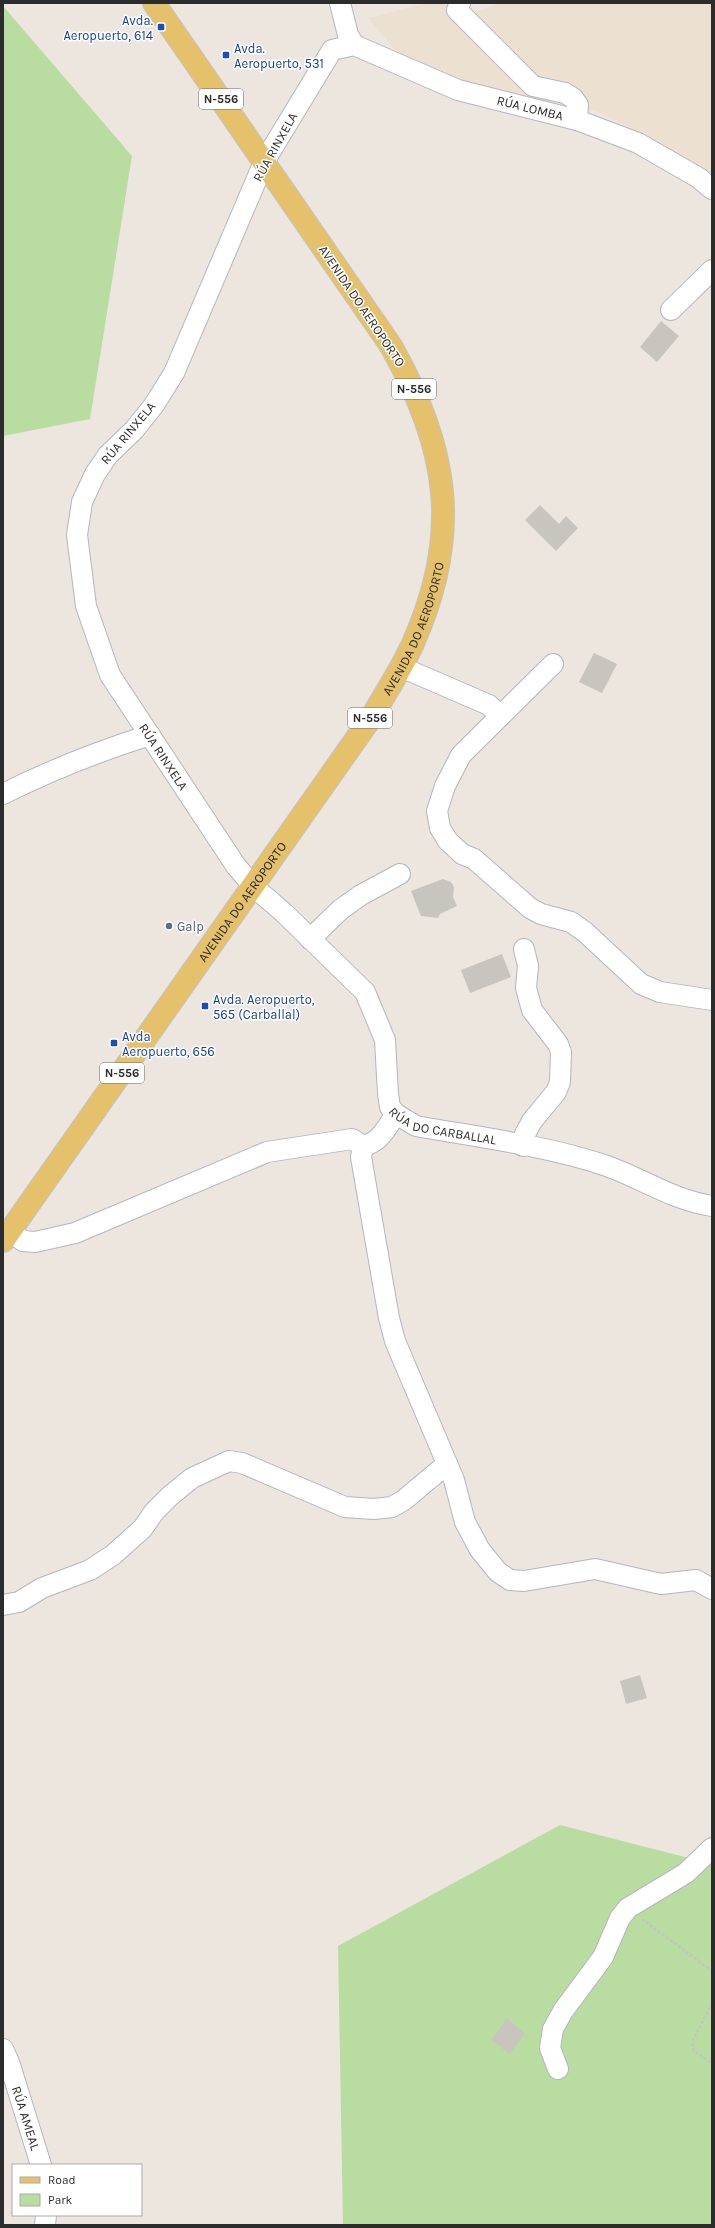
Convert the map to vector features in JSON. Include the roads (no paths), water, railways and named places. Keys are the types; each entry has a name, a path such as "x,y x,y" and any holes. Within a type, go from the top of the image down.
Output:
{"main road":[{"name":"AVENIDA DO AEROPORTO","path":"7,1236 254,887 357,738 401,667 426,611 434,586 443,535 443,491 440,468 433,440 412,384 391,346 154,3"}],"street":[{"path":"340,3 348,35 348,46"},
{"path":"460,3 457,10 534,86 565,93 573,98 578,106 577,120"},
{"name":"RÚA RINXELA","path":"254,887 236,866 110,675 86,606 77,535 82,502 95,474 108,454 134,430 154,405 174,373 264,162 332,50 348,46"},
{"name":"RÚA LOMBA","path":"348,46 458,90 577,120 638,144 705,184"},
{"path":"705,184 712,204"},
{"path":"671,310 712,270"},
{"path":"553,664 461,755 445,786 437,811 440,828 448,841 462,854 474,859 530,908 541,914 571,922 585,932 641,984 660,992 712,1000"},
{"path":"401,667 489,705 500,716"},
{"path":"3,794 45,773 94,753 150,734"},
{"path":"310,939 340,910 361,895 400,874"},
{"name":"RÚA DO CARBALLAL","path":"254,887 365,992 385,1040 388,1094 390,1107 396,1114 416,1126 571,1155 608,1166 691,1203 712,1206"},
{"path":"522,1146 525,1134 532,1122 558,1086 561,1052 558,1044 532,1010 526,988 528,966 524,949"},
{"path":"7,1236 23,1241 35,1242 75,1233 267,1152 352,1139 363,1146 370,1145 382,1137 396,1114"},
{"path":"363,1146 361,1157 389,1318 395,1341 454,1480 465,1522 480,1550 498,1572 510,1580 524,1581 595,1569 661,1584 696,1580 712,1589"},
{"path":"3,1605 19,1602 42,1588 90,1570 113,1555 143,1528 154,1512 187,1483 210,1468 229,1461 242,1463 345,1507 374,1509 392,1507 404,1500 447,1464"},
{"path":"558,2069 550,2048 553,2029 563,2011 603,1957 620,1918 628,1908 686,1873 712,1848"},
{"name":"RÚA AMEAL","path":"3,2049 9,2062 41,2164"}],"place":[{"name":"Avda. Aeropuerto, 614","path":"161,27"},
{"name":"Avda. Aeropuerto, 531","path":"226,55"},
{"name":"Galp","path":"169,926"},
{"name":"Avda. Aeropuerto, 565 (Carballal)","path":"205,1006"},
{"name":"Avda Aeropuerto, 656","path":"114,1043"}]}
